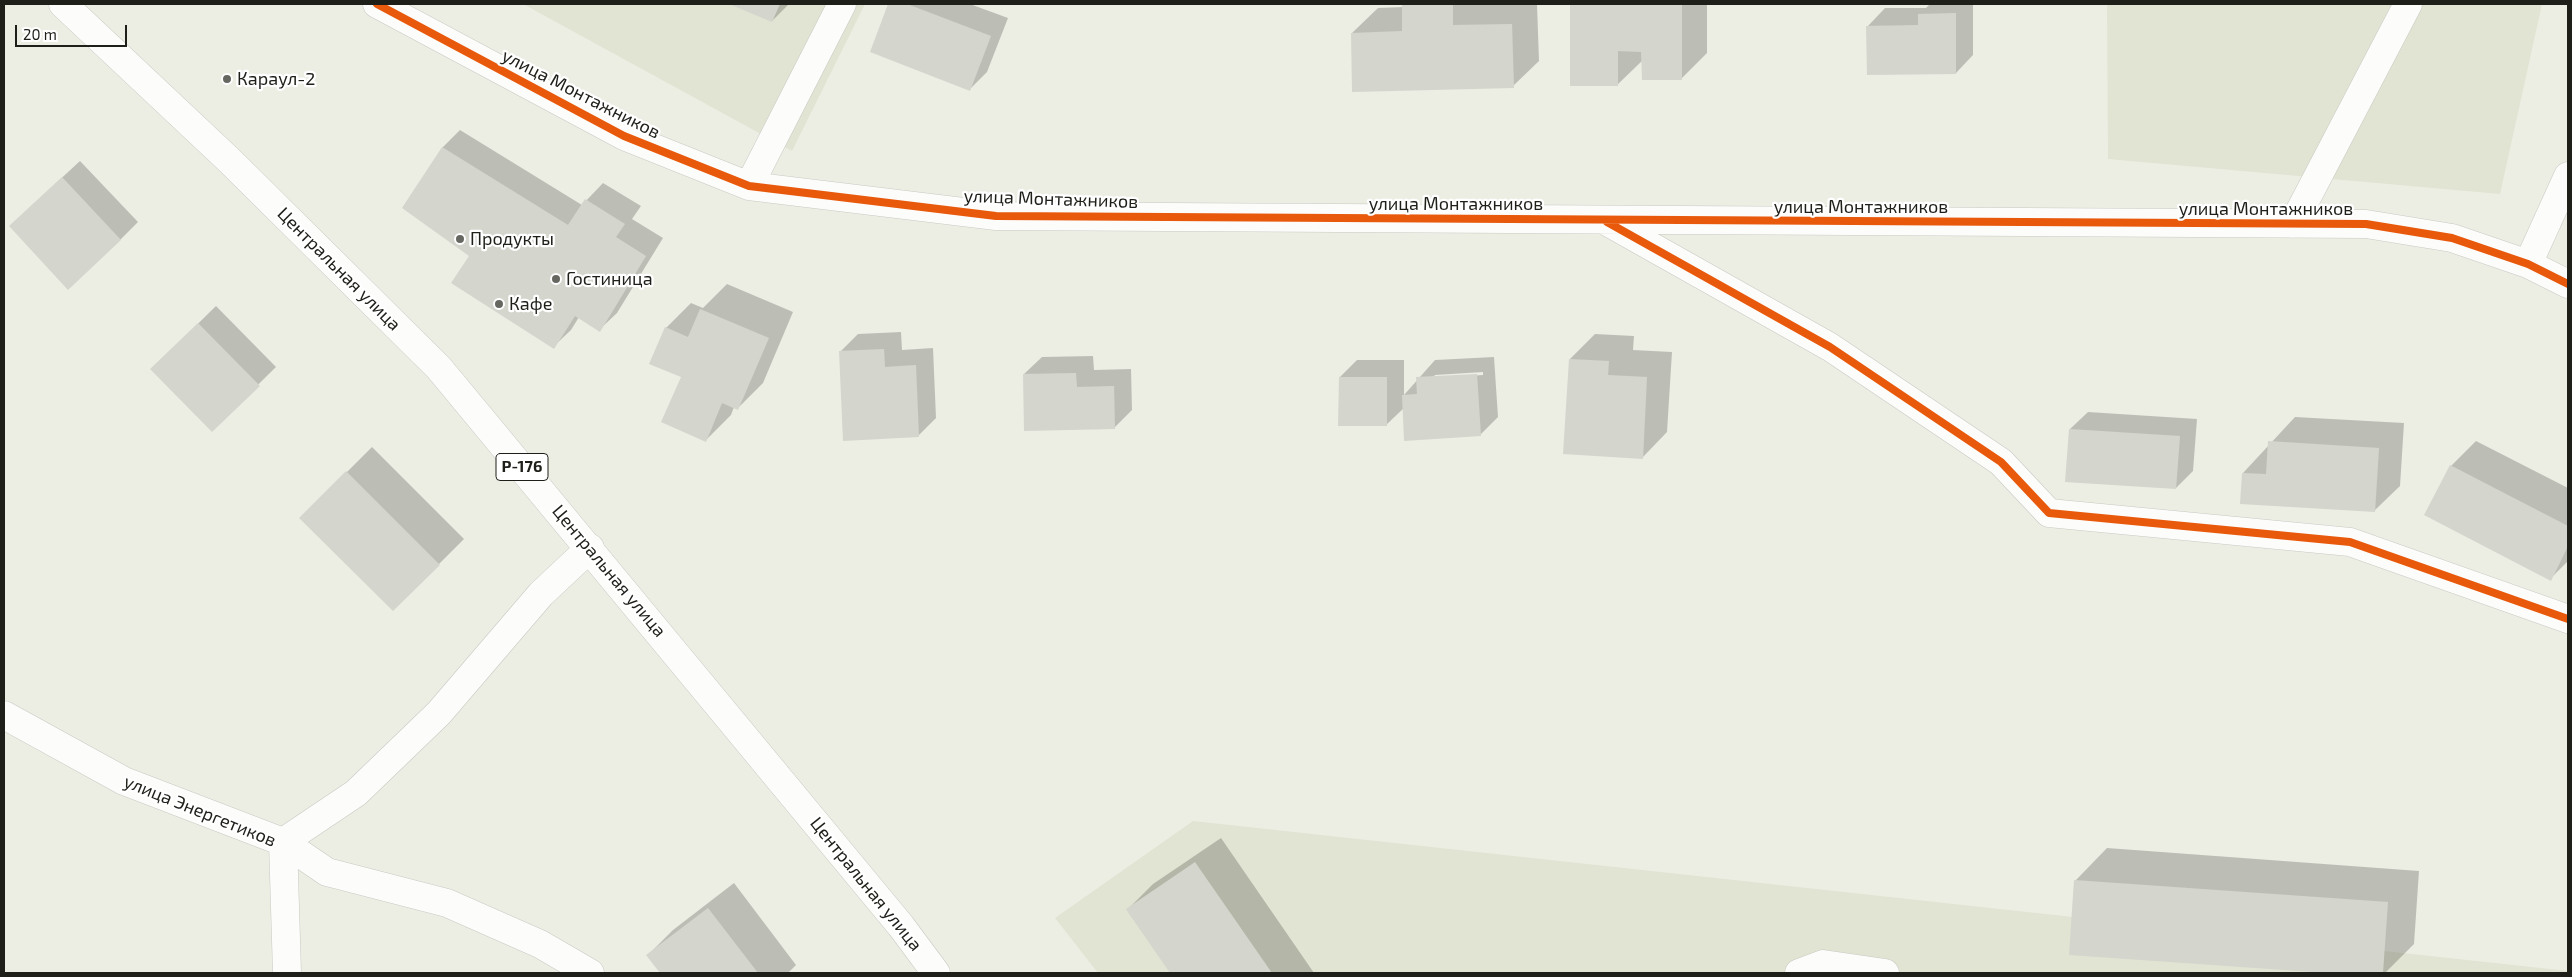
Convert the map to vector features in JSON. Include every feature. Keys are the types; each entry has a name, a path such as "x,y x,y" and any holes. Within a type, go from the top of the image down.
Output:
{"main road":[{"name":"улица Монтажников","path":"377,4 624,136 749,186 996,216 2366,224 2452,238 2528,264 2568,284"},
{"path":"749,186 842,4"},
{"path":"2293,224 2408,4"},
{"name":"Центральная улица","path":"70,6 439,368 590,548 901,926 936,973"},
{"path":"2528,264 2568,176"},
{"path":"1604,220 1830,347 2002,462 2049,513 2350,542 2568,619"},
{"path":"590,548 541,594 439,713 356,792 283,842 327,872 447,903 540,944 590,973"},
{"name":"улица Энергетиков","path":"4,715 124,781 283,842 287,973"},
{"path":"1800,973 1823,964 1885,973"}],"shaded area":[{"path":"523,4 865,4 792,151"},
{"path":"2107,4 2542,4 2500,194 2108,159"},
{"path":"1193,821 2568,971 2568,973 1098,973 1055,918"}],"building":[{"path":"729,4 780,4 772,22"},
{"path":"888,4 907,4 991,36 970,91 870,52"},
{"path":"1402,4 1453,4 1453,25 1512,24 1514,88 1352,92 1351,33 1402,31"},
{"path":"1570,4 1682,4 1682,80 1642,80 1641,52 1618,51 1618,86 1570,86"},
{"path":"1956,13 1956,74 1867,75 1866,26 1918,25 1918,14"},
{"path":"442,147 568,225 585,199 625,224 616,237 646,256 600,332 575,316 554,349 451,283 469,256 402,208"},
{"path":"62,177 121,240 68,290 9,226"},
{"path":"700,309 769,338 738,410 722,403 706,442 661,422 681,377 649,364 665,327 688,337"},
{"path":"198,323 260,386 212,432 150,369"},
{"path":"884,349 885,367 916,365 919,437 843,441 839,351"},
{"path":"1569,359 1609,361 1608,375 1647,377 1643,459 1563,454"},
{"path":"1076,373 1077,387 1114,386 1115,429 1024,431 1023,374"},
{"path":"1477,374 1481,436 1404,441 1402,395 1417,394 1416,377"},
{"path":"1339,377 1387,377 1387,426 1338,426"},
{"path":"2069,429 2180,436 2176,489 2065,482"},
{"path":"2268,441 2379,448 2375,512 2240,504 2242,473 2266,474"},
{"path":"2450,465 2568,526 2568,546 2551,581 2424,515"},
{"path":"346,471 440,565 393,611 299,518"},
{"path":"1195,862 1272,973 1170,973 1126,909"},
{"path":"2074,880 2388,902 2383,973 2327,973 2069,955"},
{"path":"708,908 758,973 660,973 646,955"}],"cycle path":[{"path":"377,4 624,136 749,186 996,216 2366,224 2452,238 2528,264 2568,284"},
{"path":"1607,222 1830,347 2001,462 2049,513 2350,542 2568,619"}],"place":[{"name":"Караул-2","path":"227,79"},
{"name":"Продукты","path":"460,239"},
{"name":"Гостиница","path":"556,279"},
{"name":"Кафе","path":"499,304"}]}
